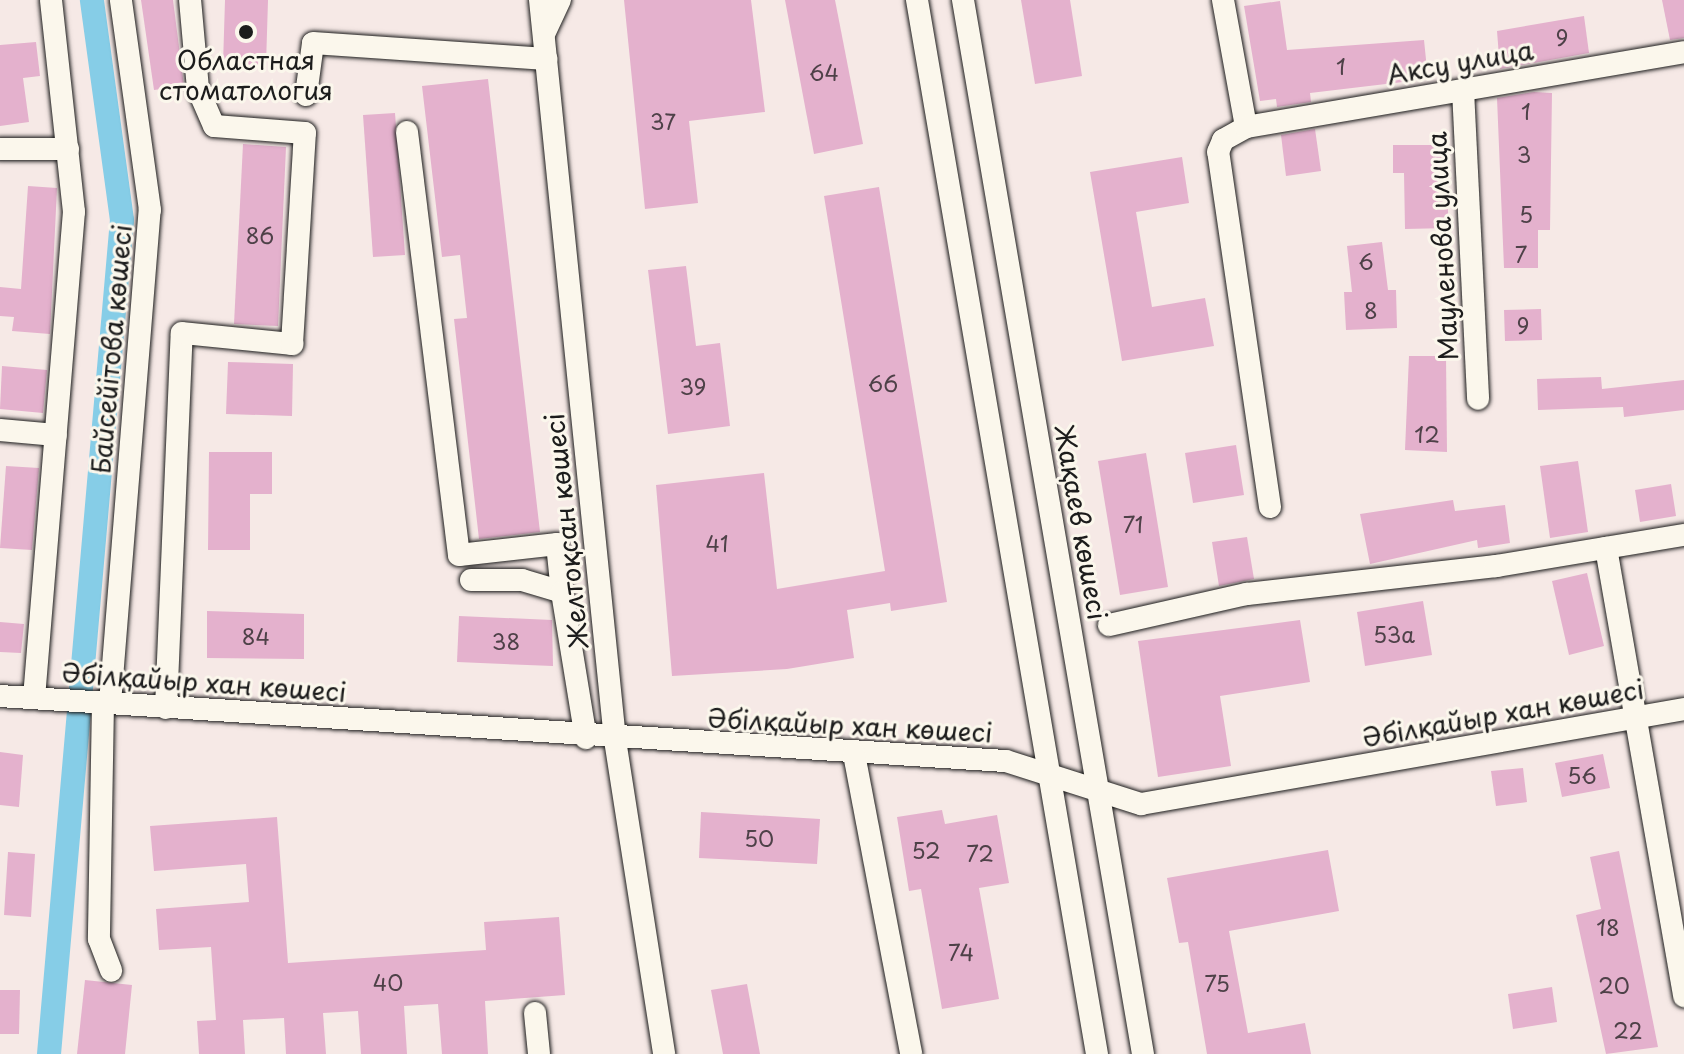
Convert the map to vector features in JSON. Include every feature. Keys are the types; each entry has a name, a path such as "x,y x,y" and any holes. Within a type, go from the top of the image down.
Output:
{"street":[{"name":"Байсейітова көшесі","path":"34,698 74,212 51,0"},
{"name":"Байсейітова көшесі","path":"111,971 99,939 107,703 150,210 121,0"},
{"path":"166,708 182,333 292,344 305,133 214,126 198,89 190,0"},
{"name":"Желтоқсан көшесі","path":"540,0 615,740 664,1054"},
{"path":"544,35 560,0"},
{"path":"917,0 1097,1054"},
{"name":"Жақаев көшесі","path":"963,0 1143,1054"},
{"path":"1223,0 1246,127 1223,140 1218,152 1270,507"},
{"path":"306,95 313,43 546,59"},
{"name":"Аксу улица","path":"1246,127 1684,52"},
{"name":"Мауленова улица","path":"1463,90 1478,399"},
{"path":"407,132 459,555 557,544 586,738"},
{"path":"0,149 68,149"},
{"path":"0,430 56,435"},
{"path":"1109,625 1247,594 1606,548 1684,535"},
{"path":"1606,548 1633,719 1684,996"},
{"path":"471,580 522,580 562,592"},
{"name":"Әбілқайыр хан көшесі","path":"0,696 615,740 1006,761 1141,804 1684,709"},
{"path":"854,754 911,1054"},
{"path":"535,1013 539,1054"}],"building":[{"path":"141,0 173,0 184,86 154,90"},
{"name":"Областная стоматология","path":"225,0 268,0 266,65 223,64"},
{"path":"624,0 751,0 765,112 689,121 698,203 645,209"},
{"path":"785,0 835,0 863,144 814,154"},
{"path":"1021,0 1070,0 1082,76 1035,84"},
{"path":"1662,0 1684,0 1684,38 1670,40"},
{"path":"1280,1 1287,50 1424,40 1428,79 1310,93 1311,102 1277,107 1276,99 1260,101 1244,6"},
{"path":"1584,16 1589,53 1500,69 1497,31"},
{"path":"36,42 40,76 23,78 29,122 0,126 0,45"},
{"path":"488,79 540,532 479,539 454,319 467,318 460,255 442,257 422,86"},
{"path":"1534,92 1552,93 1550,230 1538,230 1538,268 1504,268 1497,98"},
{"path":"395,113 405,255 373,257 363,115"},
{"path":"1315,129 1321,171 1286,176 1281,135"},
{"path":"243,144 286,147 278,326 234,324"},
{"path":"1393,145 1444,145 1449,228 1405,229 1404,173 1393,173"},
{"path":"1182,157 1189,203 1136,212 1152,307 1205,298 1214,346 1122,361 1090,172"},
{"path":"28,186 57,188 50,334 12,331 14,317 0,316 0,287 21,289"},
{"path":"879,187 947,602 891,611 890,603 847,610 854,658 787,669 672,676 656,485 764,473 777,589 885,571 824,196"},
{"path":"1382,242 1388,290 1396,290 1397,328 1346,330 1344,292 1352,292 1347,246"},
{"path":"686,266 696,346 720,343 730,426 668,434 648,270"},
{"path":"1541,309 1542,340 1505,341 1504,310"},
{"path":"1409,356 1446,356 1447,452 1405,450"},
{"path":"228,362 293,364 292,416 226,414"},
{"path":"2,366 47,370 43,413 0,409"},
{"path":"1601,377 1602,389 1684,380 1684,410 1624,417 1623,407 1538,410 1537,379"},
{"path":"1236,445 1244,495 1193,503 1185,453"},
{"path":"209,452 272,452 272,494 250,494 250,550 208,550"},
{"path":"1146,453 1168,587 1120,595 1098,461"},
{"path":"1578,461 1588,532 1550,538 1540,466"},
{"path":"6,466 39,468 32,550 0,548"},
{"path":"1671,484 1676,516 1640,522 1635,490"},
{"path":"1453,500 1455,511 1505,505 1510,543 1478,548 1477,540 1370,564 1360,514"},
{"path":"1247,537 1254,579 1219,586 1212,542"},
{"path":"1587,573 1604,646 1569,655 1552,581"},
{"path":"1423,601 1432,655 1365,666 1357,612"},
{"path":"207,611 304,614 304,659 207,658"},
{"path":"459,616 552,620 553,666 457,662"},
{"path":"1300,620 1310,682 1220,696 1231,766 1158,777 1138,641"},
{"path":"0,622 24,624 21,653 0,652"},
{"path":"0,752 23,755 19,807 0,805"},
{"path":"1603,754 1610,788 1562,797 1555,763"},
{"path":"1523,768 1527,802 1496,806 1491,771"},
{"path":"942,810 945,824 997,815 1009,883 979,888 999,999 942,1009 921,889 909,891 897,817"},
{"path":"701,812 820,819 817,864 699,858"},
{"path":"277,817 288,963 486,950 484,922 559,917 565,995 485,1001 488,1054 442,1054 438,1004 404,1006 407,1054 361,1054 358,1011 323,1013 326,1054 286,1054 284,1018 243,1020 245,1054 199,1054 197,1021 216,1020 211,947 159,950 156,909 249,902 246,864 154,871 150,826"},
{"path":"1328,850 1339,911 1229,931 1248,1033 1305,1023 1311,1054 1207,1054 1188,942 1179,943 1167,878"},
{"path":"1619,851 1658,1047 1606,1054 1576,915 1601,909 1590,857"},
{"path":"8,852 35,854 31,917 4,915"},
{"path":"85,980 132,985 125,1054 77,1054"},
{"path":"747,984 760,1054 723,1054 711,990"},
{"path":"1552,987 1557,1022 1513,1029 1508,994"},
{"path":"0,990 20,990 19,1034 0,1034"}],"waterway":[{"path":"49,1054 122,220 92,0"}],"place":[{"name":"Областная стоматология","path":"246,32"}]}
